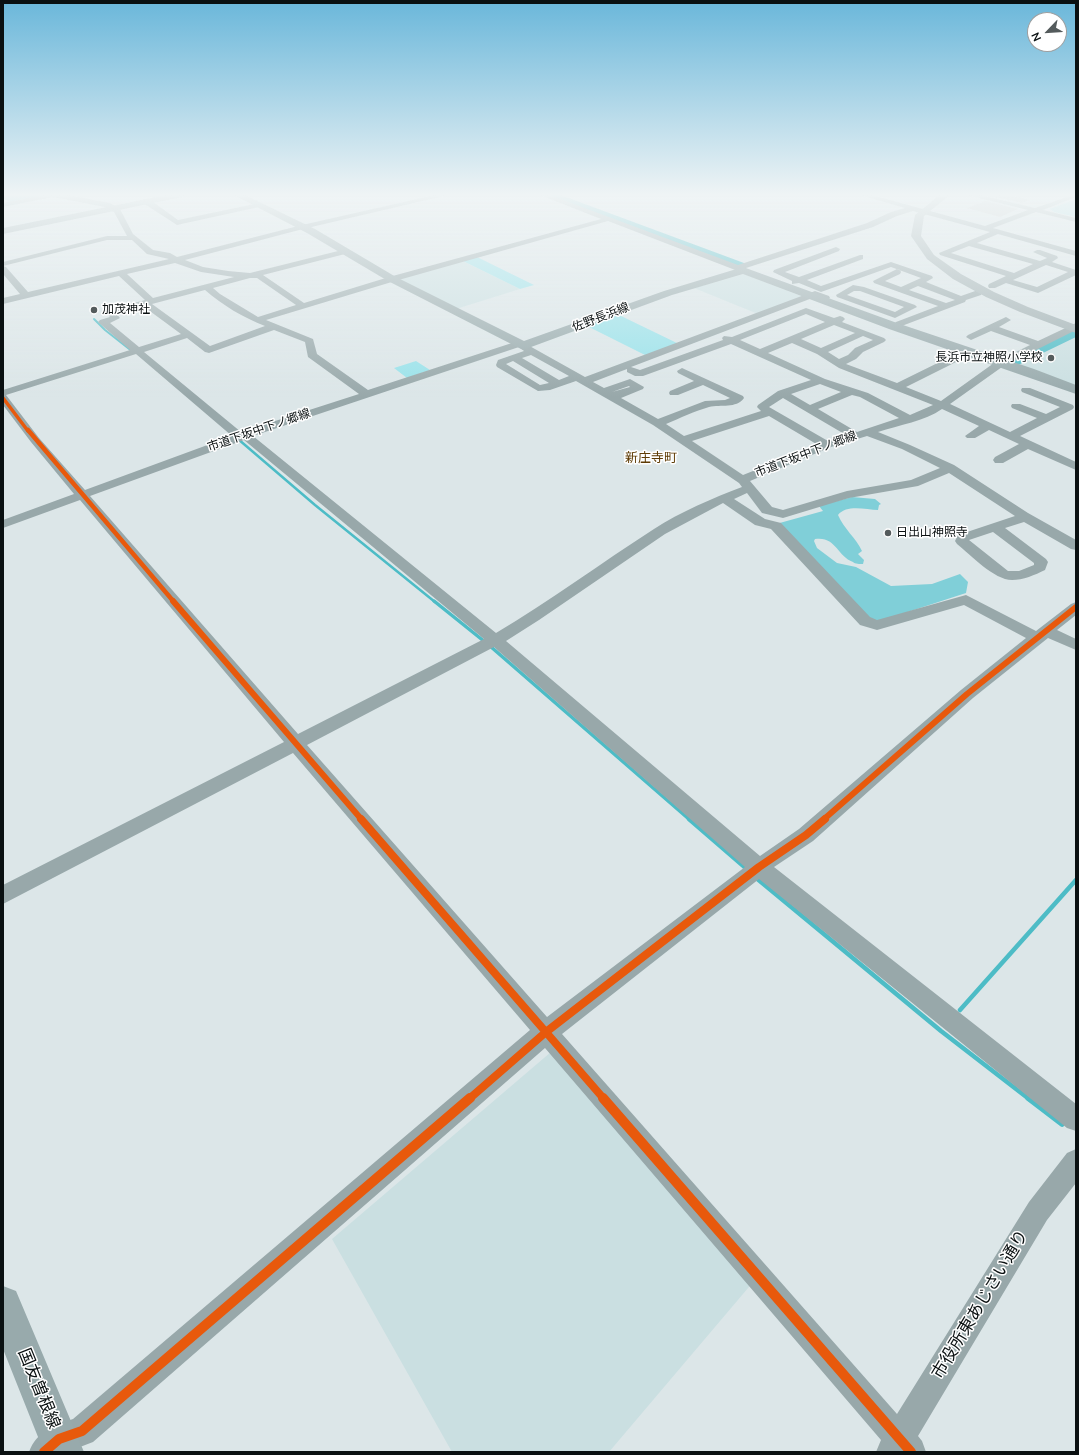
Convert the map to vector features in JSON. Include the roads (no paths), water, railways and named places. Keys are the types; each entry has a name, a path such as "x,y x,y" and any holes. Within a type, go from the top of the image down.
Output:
{"highway":[{"path":"937,262 975,288 1020,308 1075,327"}],"main road":[{"path":"364,262 392,279 524,347"},
{"path":"741,269 784,286 858,311 1076,390"},
{"name":"佐野長浜線","path":"524,347 668,293 741,269"},
{"name":"国友曽根線","path":"3,1304 56,1448"}],"street":[{"path":"3,301 167,262"},
{"path":"181,262 201,269 228,274 259,276 303,306"},
{"path":"305,262 111,312 115,318 103,322 239,437 759,867 1076,1119"},
{"path":"257,320 454,262"},
{"path":"722,262 741,269 762,262"},
{"path":"801,262 776,271 824,288 891,264 930,278 901,290"},
{"path":"811,262 830,269"},
{"path":"784,286 838,266 854,262"},
{"path":"874,262 885,266"},
{"path":"967,262 1038,290 1075,271 1039,262"},
{"path":"991,262 1024,272"},
{"path":"992,286 1043,263"},
{"path":"838,266 862,274"},
{"path":"906,269 877,281 946,306"},
{"path":"3,270 26,296"},
{"path":"121,272 149,302 187,335 209,350 273,327"},
{"path":"1060,279 1071,282"},
{"path":"919,283 960,299"},
{"path":"207,288 216,296 257,320 307,339 310,342 312,355 366,394"},
{"path":"912,307 895,314 840,295 853,288 858,288 912,307 928,313"},
{"path":"896,325 978,293"},
{"path":"524,347 515,358 502,362 501,365 538,388 546,388 625,367 812,295"},
{"path":"760,353 870,306"},
{"path":"639,374 806,311 881,340 859,350 852,357 840,363"},
{"path":"971,337 1006,320"},
{"path":"990,327 1038,345"},
{"name":"市道下坂中下ノ郷線","path":"3,524 239,437 366,394 524,347 657,423 746,484 827,445 910,419 942,405 1002,363 1075,327"},
{"path":"714,332 821,381 864,395 910,419"},
{"path":"821,352 863,333"},
{"path":"3,393 187,335"},
{"path":"792,339 821,352 843,366 988,422 1011,436 1076,466"},
{"path":"732,352 747,347"},
{"path":"898,387 964,350"},
{"path":"515,358 558,384"},
{"path":"696,366 678,372 703,381 739,398 730,401 709,415"},
{"path":"625,367 653,381"},
{"path":"674,393 703,381"},
{"path":"821,381 794,388 782,393 762,407 827,445"},
{"path":"1011,436 1069,408 1026,390"},
{"path":"810,409 851,392"},
{"path":"782,393 810,409 862,434 906,447 950,468 1025,517 1076,546"},
{"path":"3,398 35,440 82,495 546,1032 901,1447"},
{"path":"730,401 754,416"},
{"path":"657,423 701,406 709,415 715,429"},
{"path":"1016,406 1046,418"},
{"path":"688,411 742,420"},
{"path":"683,440 769,412"},
{"path":"709,415 729,424"},
{"path":"674,417 700,434"},
{"path":"971,436 988,422"},
{"path":"999,460 1028,444"},
{"path":"3,895 489,643 534,617 660,531 724,498 746,484 767,510 783,514 847,495 914,483 950,468"},
{"path":"724,498 760,522 776,526 865,621 877,625 966,600 1042,635 1076,645"},
{"path":"995,527 1041,562 1040,567 1016,576 1009,577 1003,574 962,541 963,538 995,527 1025,517"},
{"path":"56,1448 82,1431 546,1032 759,867 806,835 967,694 1076,607"},
{"name":"市役所東あじさい通り","path":"901,1447 1038,1211 1076,1162"}],"waterway":[{"path":"732,262 740,265"},
{"path":"94,319 105,330 133,352"},
{"path":"1012,363 1072,333 1076,333"},
{"path":"238,439 315,505 435,602"},
{"path":"434,601 485,642"},
{"path":"490,646 690,820"},
{"path":"689,819 748,870"},
{"path":"755,877 941,1031 1029,1099"},
{"path":"960,1010 1076,880"},
{"path":"1028,1098 1062,1124"}],"place":[{"name":"加茂神社","path":"94,310"},
{"name":"長浜市立神照小学校","path":"1051,358"},
{"name":"日出山神照寺","path":"888,533"}],"district":[{"name":"新庄寺町","path":"651,459"}]}
